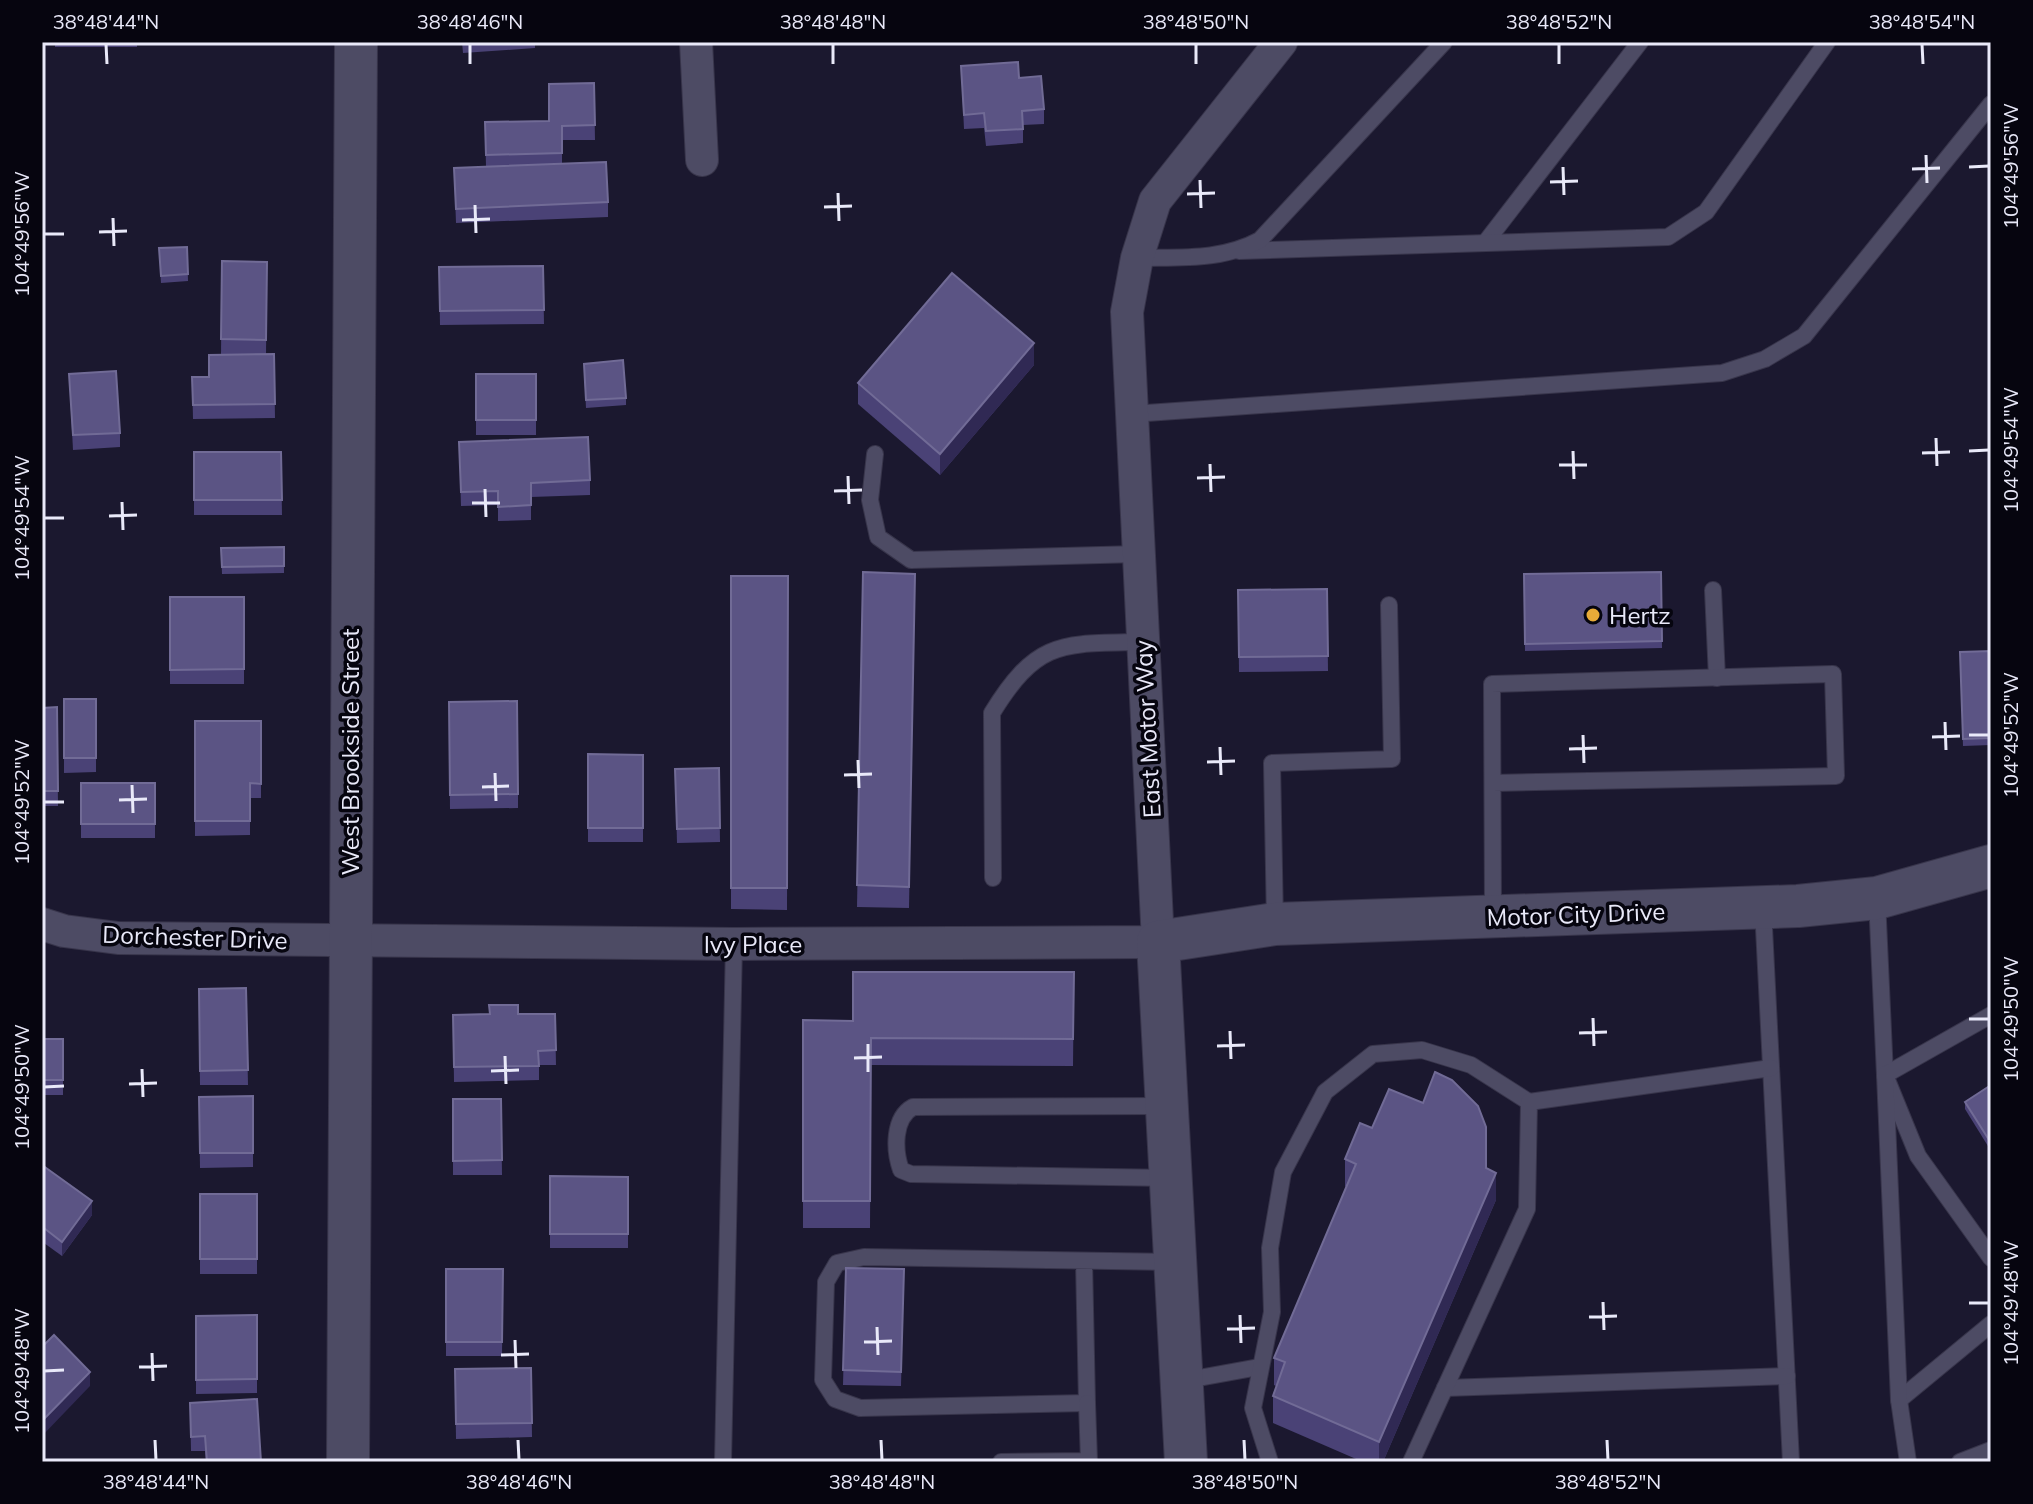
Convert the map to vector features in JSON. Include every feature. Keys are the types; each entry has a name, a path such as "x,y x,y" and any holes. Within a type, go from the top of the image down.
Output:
{"street":[{"name":"West Brookside Street","path":"348,1462 356,42"},
{"path":"696,42 702,160"},
{"name":"East Motor Way","path":"1186,1462 1127,312 1137,258 1155,201 1281,42"},
{"name":"Motor City Drive","path":"1158,942 1275,924 1763,908 1877,898 1991,866"},
{"name":"Dorchester Drive","path":"42,924 64,931 118,938 349,941"},
{"name":"Ivy Place","path":"349,941 734,944 1158,942"}],"lane":[{"path":"1239,251 1260,240 1444,42"},
{"path":"1485,243 1640,42"},
{"path":"1137,258 1208,257 1239,251 1668,237 1706,212 1827,42"},
{"path":"1132,414 1722,373 1765,359 1804,336 1991,104"},
{"path":"875,454 870,500 878,537 911,560 1138,554"},
{"path":"1713,590 1717,678"},
{"path":"1275,924 1272,763 1392,759 1389,605"},
{"path":"993,878 992,713 1006,691 1040,656 1066,644 1143,642"},
{"path":"1493,783 1836,776 1833,674 1492,684 1493,917"},
{"path":"1877,898 1899,1400 1908,1462"},
{"path":"1763,908 1791,1462"},
{"path":"723,1462 734,944"},
{"path":"1885,1075 1991,1015"},
{"path":"1270,1462 1253,1408 1272,1312 1270,1248 1283,1172 1325,1092 1373,1054 1422,1050 1471,1065 1529,1102 1771,1068"},
{"path":"1885,1075 1918,1156 1991,1258"},
{"path":"1411,1462 1527,1209 1529,1102"},
{"path":"1166,1106 913,1107 903,1113 898,1123 897,1160 901,1170 911,1174 1170,1178"},
{"path":"1087,1403 860,1408 835,1399 823,1380 826,1282 837,1263 864,1257 1175,1262"},
{"path":"1001,1462 1089,1461 1084,1261"},
{"path":"1899,1400 1991,1324"},
{"path":"1181,1381 1259,1367"},
{"path":"1445,1388 1787,1376"},
{"path":"1960,1462 1991,1450"}],"building":[{"path":"1018,62 1019,78 1041,76 1044,109 1022,111 1023,129 986,131 984,113 964,115 961,66"},
{"path":"594,83 595,125 562,126 562,153 486,155 485,122 549,121 549,84"},
{"path":"606,162 608,202 456,209 454,168"},
{"path":"187,247 188,274 161,276 159,248"},
{"path":"222,261 267,262 266,340 221,339"},
{"path":"543,266 544,310 440,311 439,267"},
{"path":"952,273 1034,343 940,454 858,383"},
{"path":"274,354 275,404 193,405 192,377 209,377 209,355"},
{"path":"623,360 626,398 586,400 584,364"},
{"path":"116,371 120,433 73,435 69,374"},
{"path":"476,374 536,374 536,420 476,420"},
{"path":"588,437 590,480 531,483 531,505 498,507 498,491 461,492 459,442"},
{"path":"194,452 281,452 282,500 194,500"},
{"path":"284,547 284,566 222,567 221,548"},
{"path":"863,572 915,574 909,887 857,885"},
{"name":"Hertz","path":"1661,572 1662,641 1525,644 1524,574"},
{"path":"731,576 788,576 787,888 731,888"},
{"path":"1327,589 1328,656 1239,657 1238,590"},
{"path":"170,597 244,597 244,669 170,670"},
{"path":"1991,651 1991,738 1963,739 1960,652"},
{"path":"64,699 96,699 96,758 64,758"},
{"path":"517,701 518,794 450,795 449,702"},
{"path":"57,707 58,791 42,791 42,708"},
{"path":"195,721 261,721 261,784 250,783 250,821 195,821"},
{"path":"588,754 643,755 643,828 588,828"},
{"path":"719,768 720,828 677,829 675,769"},
{"path":"81,783 155,783 155,824 81,824"},
{"path":"853,972 1074,972 1073,1039 871,1038 870,1201 803,1201 803,1020 853,1021"},
{"path":"246,988 248,1070 200,1071 199,989"},
{"path":"489,1005 518,1005 518,1014 555,1014 556,1050 538,1051 539,1066 454,1067 453,1015 490,1014"},
{"path":"42,1039 63,1039 63,1080 42,1080"},
{"path":"1435,1072 1452,1080 1478,1106 1486,1127 1486,1168 1496,1173 1379,1442 1273,1396 1285,1362 1274,1358 1356,1164 1345,1159 1360,1123 1372,1128 1389,1089 1423,1103"},
{"path":"1991,1085 1991,1143 1965,1102"},
{"path":"253,1096 253,1153 200,1153 199,1097"},
{"path":"453,1099 501,1099 502,1160 453,1161"},
{"path":"42,1165 92,1201 62,1242 44,1228 42,1230"},
{"path":"550,1176 628,1177 628,1234 550,1234"},
{"path":"200,1194 257,1194 257,1259 200,1259"},
{"path":"846,1268 904,1269 901,1372 843,1370"},
{"path":"446,1269 503,1269 502,1342 446,1342"},
{"path":"257,1315 257,1379 196,1380 196,1316"},
{"path":"54,1335 90,1372 42,1421 42,1347"},
{"path":"531,1368 532,1423 456,1424 455,1369"},
{"path":"257,1399 261,1462 207,1462 205,1436 191,1437 190,1403"}],"place":[{"name":"Hertz","path":"1593,615"}]}
